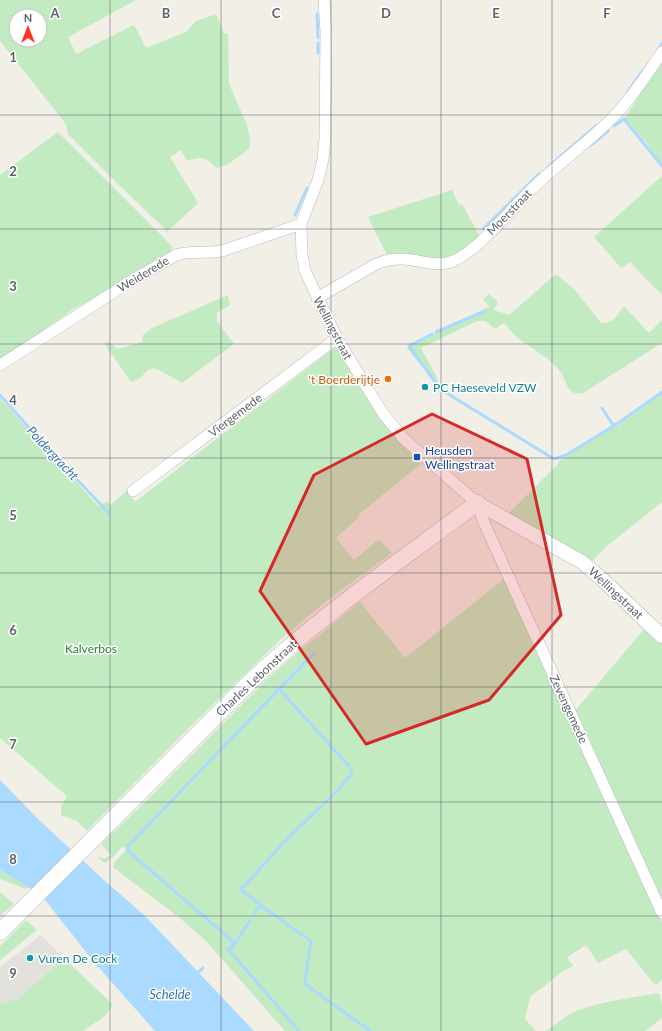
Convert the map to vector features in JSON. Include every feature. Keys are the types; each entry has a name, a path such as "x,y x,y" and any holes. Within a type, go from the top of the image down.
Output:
{"main road":[{"name":"Charles Lebonstraat","path":"0,932 245,686 282,651 339,605 477,503"}],"street":[{"name":"Wellingstraat","path":"324,0 326,39 325,139 318,180 301,224 302,255 305,271 337,338 382,412 404,439 477,503 589,568 662,636"},
{"name":"Moerstraat","path":"317,298 385,260 399,259 447,264 466,254 480,242 541,180 616,115 630,98 662,52"},
{"name":"Weiderede","path":"0,365 131,281 176,255 183,253 212,253 301,224"},
{"name":"Viergemede","path":"133,491 337,338"},
{"name":"Zevengemede","path":"477,503 485,525 662,913"}],"highlighted area":[{"path":"432,414 527,459 561,615 489,700 366,744 260,591 314,475"}],"shaded area":[{"path":"41,935 64,958 18,999 0,1004 0,967"}],"green space":[{"path":"0,0 136,0 68,37 76,54 134,25 146,48 186,32 196,21 216,14 224,33 228,34 229,84 247,125 250,139 249,149 229,163 216,168 213,164 203,158 187,161 181,150 170,157 198,203 167,232 68,134 66,124 0,41"},
{"path":"662,59 662,166 648,145 625,118"},
{"path":"58,132 167,241 172,247 171,253 92,301 75,308 0,360 0,175"},
{"path":"662,176 662,295 630,262 621,268 594,237"},
{"path":"452,190 459,205 462,204 479,235 477,240 469,247 441,261 387,255 368,217"},
{"path":"556,274 575,290 601,323 612,320 624,306 649,333 662,320 662,343 583,393 578,394 570,390 562,374 555,365 517,337 504,323 495,329 485,321 477,321 421,348 436,375 439,387 407,348 489,307 483,299 489,294 498,302 494,310 509,315"},
{"path":"228,295 230,305 217,313 217,321 234,344 182,383 153,368 147,371 140,378 131,382 104,343 109,342 118,349 142,342 143,335 152,328"},
{"name":"Kalverbos","path":"334,348 338,349 353,377 379,418 419,463 422,463 358,515 359,517 336,538 354,560 379,539 392,553 329,599 281,639 187,730 87,831 77,821 61,815 61,806 67,796 0,738 0,398 98,506 107,502 111,505 127,490 135,502"},
{"path":"662,393 662,502 607,546 591,562 508,514 559,463 558,462 607,430 619,425"},
{"path":"505,578 662,922 662,978 660,982 655,985 626,949 598,963 586,945 567,957 573,966 562,972 530,997 525,1019 536,1031 285,1031 207,942 181,919 113,867 114,863 126,850 123,846 105,863 97,857 105,858 111,855 101,844 149,798 266,680 360,602 405,658"},
{"path":"645,628 662,639 662,907 574,712"},
{"path":"0,870 28,887 26,889 0,879"},
{"path":"0,892 14,904 0,916"},
{"path":"26,920 37,930 0,960 0,946"},
{"path":"64,958 113,1005 105,1016 83,1031 0,1031 0,1004 18,999"},
{"path":"659,993 662,1005 662,1018 645,1031 545,1031 572,1013 586,1008 617,1000"}],"water":[{"name":"Schelde","path":"0,780 39,820 145,916 254,1031 155,1031 93,961 46,901 31,889 0,870"}],"waterway":[{"path":"317,14 318,38"},
{"path":"318,43 318,53"},
{"path":"657,51 662,43"},
{"path":"627,93 643,70"},
{"path":"614,126 624,119 662,166"},
{"path":"547,168 596,126"},
{"path":"591,145 608,131"},
{"path":"483,229 539,174"},
{"path":"295,215 307,188"},
{"path":"436,332 485,311"},
{"path":"432,334 409,346 441,390 452,396"},
{"path":"602,408 613,425 617,424 662,392"},
{"name":"Poldergracht","path":"0,395 59,461 109,513"},
{"path":"453,397 554,459 566,455 617,424"},
{"path":"233,947 233,943 229,938 128,851 128,846 314,653"},
{"path":"279,689 349,766"},
{"path":"260,905 241,890 283,843 340,788 352,773 351,770"},
{"path":"254,914 260,905 311,941 305,984 370,1031"},
{"path":"250,920 234,945 228,949 299,1031"},
{"path":"195,975 203,968"}],"place":[{"name":"'t Boerderijtje","path":"388,379"},
{"name":"PC Haeseveld VZW","path":"425,387"},
{"name":"Heusden Wellingstraat","path":"417,457"},
{"name":"Vuren De Cock","path":"30,958"}]}
